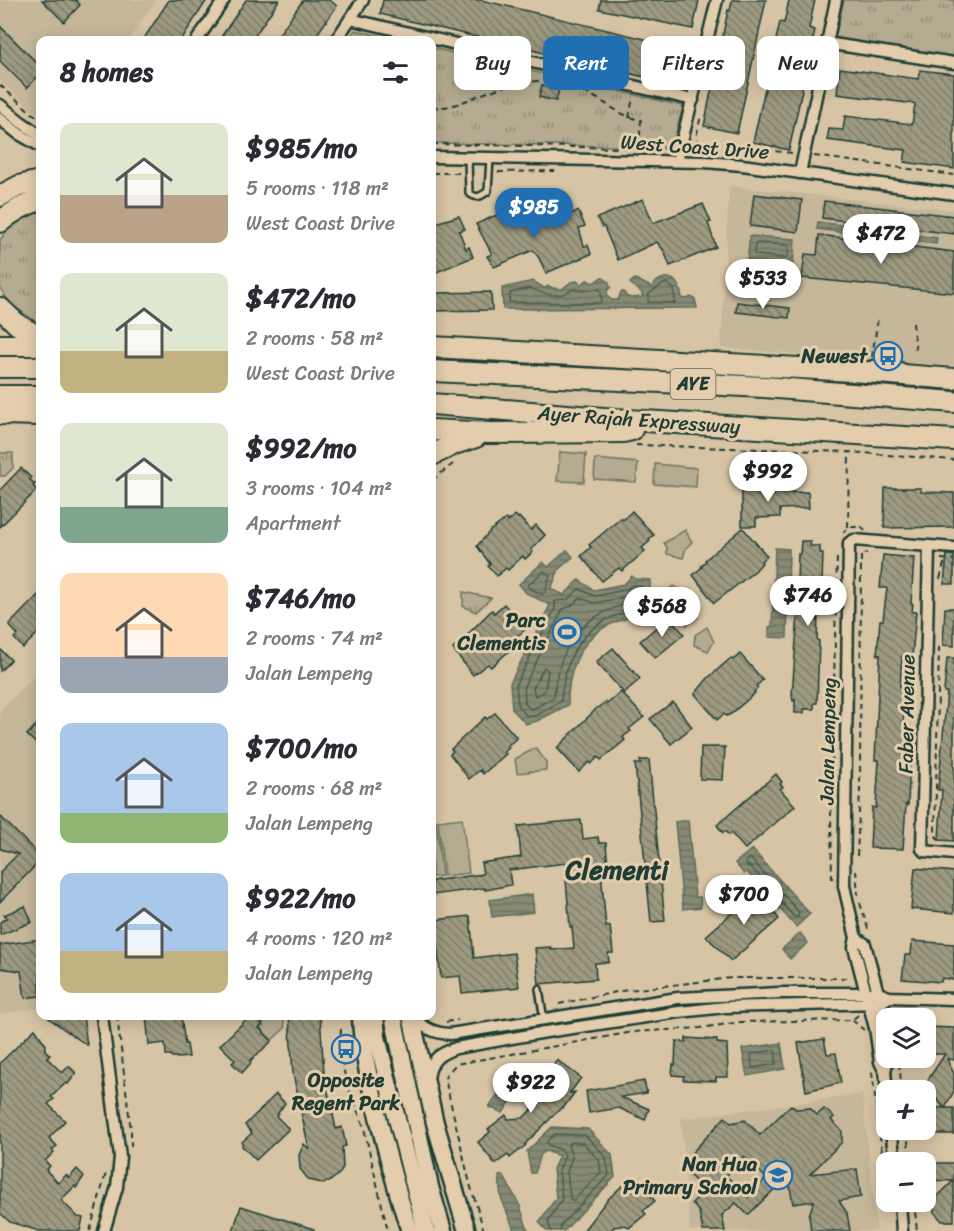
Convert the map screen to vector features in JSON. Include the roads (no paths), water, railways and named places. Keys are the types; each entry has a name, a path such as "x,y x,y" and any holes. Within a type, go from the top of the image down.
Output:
{"highway":[{"path":"0,196 19,186 36,182"},
{"path":"0,222 26,204 36,201"},
{"path":"0,308 18,324 36,335"},
{"path":"0,345 36,345"},
{"path":"436,347 954,379"},
{"path":"0,367 36,367"},
{"name":"Ayer Rajah Expressway","path":"436,371 764,387 954,402"},
{"path":"0,396 36,396"},
{"name":"Ayer Rajah Expressway","path":"436,404 651,421 954,440"},
{"path":"0,414 36,415"},
{"path":"436,430 490,433 623,432 651,421"},
{"path":"436,453 457,443 490,433"}],"main road":[{"path":"361,1020 362,1044 369,1081 398,1197 410,1231"},
{"path":"375,1020 377,1037 426,1231"},
{"path":"394,1020 430,1187 443,1231"},
{"path":"413,1020 435,1123 467,1231"}],"street":[{"path":"200,36 224,0"},
{"path":"339,36 363,0"},
{"path":"677,160 717,0"},
{"path":"828,36 836,0"},
{"path":"350,19 422,36"},
{"path":"436,39 693,100"},
{"path":"839,46 954,63"},
{"path":"800,173 817,90"},
{"path":"2,113 36,133"},
{"path":"2,113 19,134 36,144"},
{"name":"West Coast Drive","path":"436,157 677,160 742,165 954,194"},
{"name":"Jalan Lempeng","path":"876,1014 854,948 856,938 844,886 849,543 854,540 929,547"},
{"path":"929,547 954,548"},
{"name":"Faber Avenue","path":"929,547 922,849 954,854"},
{"path":"417,1020 429,1030 450,1034 678,998 779,993 872,1001"},
{"path":"427,1087 430,1067 434,1059 442,1053 456,1048 546,1032 726,1007 954,999"},
{"name":"Jalan Lempeng","path":"872,1001 880,1062 885,1072"},
{"path":"103,1020 120,1157 117,1187 104,1231"},
{"name":"Jalan Lempeng","path":"886,1068 886,1080"},
{"path":"901,1212 902,1231"}],"lane":[{"path":"468,158 469,193 474,197 481,197 488,191 490,158"},
{"path":"0,420 20,422"},
{"path":"927,439 954,446"},
{"path":"539,989 546,1032"},
{"path":"627,1006 630,1019"},
{"path":"611,1008 615,1021"}],"water":[{"path":"818,222 937,238 936,244 817,229"},
{"path":"750,236 795,239 793,264 747,261"},
{"path":"602,277 609,282 611,287 607,291 608,297 612,300 618,300 621,292 630,298 642,297 642,293 630,283 635,279 651,287 662,279 671,279 678,285 682,298 695,299 697,308 503,309 502,288 533,281 544,288 549,286 562,289 571,282 577,281 581,285 587,280 593,283"},
{"path":"775,548 789,549 787,638 769,637 769,627 772,626"},
{"name":"Parc Clementis","path":"567,550 573,557 559,569 551,589 564,595 579,580 594,590 624,584 632,576 635,579 651,580 646,612 609,625 590,639 583,648 573,670 568,705 537,721 526,724 512,709 510,683 550,605 526,593 519,584 543,562 548,567"},
{"path":"688,820 695,897 700,897 701,907 683,909 675,822"},
{"path":"752,849 810,914 796,927 747,872 744,874 735,863"},
{"path":"532,894 534,912 492,917 490,900"},
{"path":"800,933 808,943 790,959 782,949"},
{"path":"781,1043 785,1069 747,1076 742,1049"},
{"path":"507,1081 523,1082 503,1113 489,1107"},
{"path":"552,1127 588,1129 612,1155 615,1177 564,1231 547,1231 539,1222 556,1198 553,1169 559,1156 546,1151 541,1154 535,1173 531,1173 527,1151"},
{"path":"503,1175 520,1206 528,1231 514,1230 501,1197 499,1176"}],"place":[{"name":"Newest","path":"888,356"},
{"name":"Parc Clementis","path":"567,632"},
{"name":"Opposite Regent Park","path":"346,1049"},
{"name":"Nan Hua Primary School","path":"778,1175"}],"district":[{"name":"Clementi","path":"617,870"}]}
